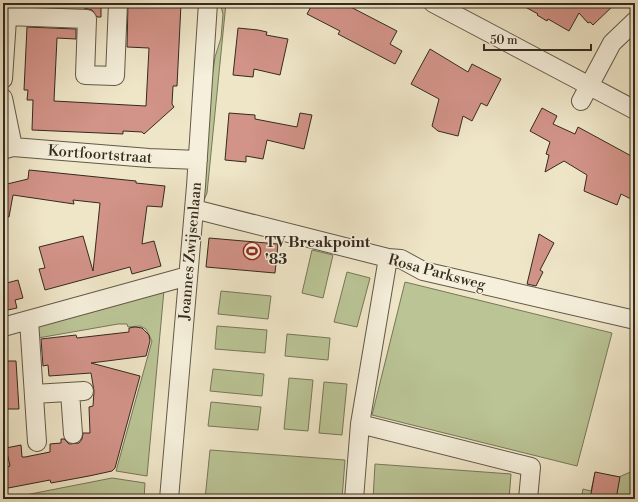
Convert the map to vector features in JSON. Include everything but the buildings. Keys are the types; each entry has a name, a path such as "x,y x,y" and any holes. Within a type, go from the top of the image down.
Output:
{"street":[{"path":"87,19 85,75 115,76 118,3"},
{"name":"Joannes Zwijsenlaan","path":"169,499 198,160 208,3"},
{"path":"434,3 585,93 635,110"},
{"path":"3,79 7,9 87,19 117,21"},
{"path":"585,93 612,43 635,21"},
{"path":"3,98 8,148"},
{"name":"Kortfoortstraat","path":"8,148 198,160"},
{"name":"Rosa Parksweg","path":"194,209 388,258 401,259 423,270 635,320"},
{"path":"354,499 360,424 388,258"},
{"path":"3,327 188,276"},
{"path":"29,320 37,442"},
{"path":"34,394 77,391 73,434"},
{"path":"360,424 531,467 528,499"}],"green space":[{"path":"220,3 226,3 207,193 202,205 211,85 215,57 221,38 223,14"},
{"path":"312,250 333,255 323,298 302,293"},
{"path":"347,272 370,278 357,327 334,322"},
{"path":"405,282 612,333 577,466 372,415"},
{"path":"164,290 147,476 116,471 152,341 146,329 140,326 128,327 127,324 118,324 38,338 38,327 47,321"},
{"path":"221,291 271,296 268,319 218,314"},
{"path":"217,326 267,330 265,353 215,349"},
{"path":"287,334 330,338 328,360 285,356"},
{"path":"213,369 264,374 262,396 210,391"},
{"path":"289,378 313,380 308,431 284,429"},
{"path":"324,382 347,384 342,435 319,433"},
{"path":"211,402 261,407 258,430 208,426"},
{"path":"210,450 345,460 342,499 205,499"},
{"path":"375,464 511,474 509,499 373,499"},
{"path":"635,470 635,499 581,499 583,489 591,491 595,473 619,477"},
{"path":"112,478 145,483 144,499 5,499"}],"place":[{"name":"TV Breakpoint '83","path":"252,251"}]}
